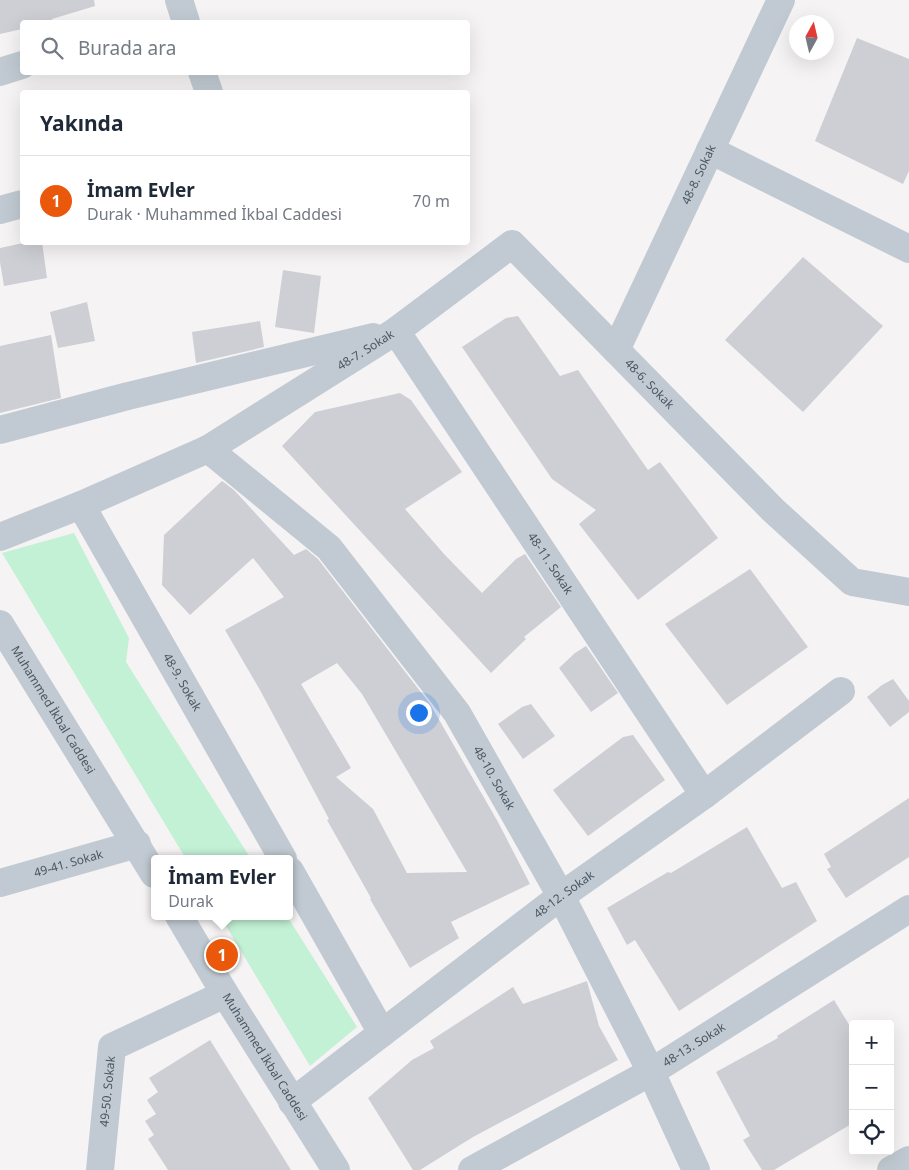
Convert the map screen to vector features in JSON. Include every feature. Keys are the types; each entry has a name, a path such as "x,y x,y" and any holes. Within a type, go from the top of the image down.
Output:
{"street":[{"name":"48-8. Sokak","path":"616,350 781,0"},
{"path":"0,72 20,66"},
{"path":"203,75 208,90"},
{"path":"710,150 909,250"},
{"path":"0,210 20,205"},
{"name":"48-6. Sokak","path":"396,331 512,244 773,510 852,582 909,592"},
{"name":"48-7. Sokak","path":"0,430 396,331"},
{"name":"48-7. Sokak","path":"0,537 81,505 208,449 396,331"},
{"name":"48-11. Sokak","path":"396,331 704,795"},
{"name":"48-10. Sokak","path":"208,449 330,548 456,713 561,896 651,1072 696,1170"},
{"name":"48-9. Sokak","path":"81,505 281,855"},
{"name":"Muhammed İkbal Caddesi","path":"0,624 151,869"},
{"name":"48-12. Sokak","path":"292,1102 561,896 704,795 841,691"},
{"name":"49-41. Sokak","path":"0,883 137,844"},
{"path":"293,876 382,1033"},
{"name":"48-13. Sokak","path":"472,1170 651,1072 909,909"},
{"name":"Muhammed İkbal Caddesi","path":"181,920 225,994 336,1170"},
{"name":"49-50. Sokak","path":"100,1170 112,1047 225,994"},
{"path":"891,1170 909,1160"}],"green space":[{"path":"74,533 129,638 126,662 248,855 184,855 2,553"},
{"path":"222,920 290,920 357,1027 310,1066"}],"building":[{"path":"0,0 94,0 95,6 52,20 20,20 20,29 0,34"},
{"path":"857,38 909,59 909,171 903,184 815,141"},
{"path":"20,244 42,245 47,278 4,286 0,248"},
{"path":"803,257 883,326 803,412 725,340"},
{"path":"283,270 321,276 314,333 275,327"},
{"path":"87,302 95,341 58,348 50,312"},
{"path":"518,316 560,376 578,370 648,470 660,462 718,538 638,600 579,524 596,510 552,479 462,347 506,318"},
{"path":"260,321 264,347 196,363 192,332"},
{"path":"51,335 61,398 0,413 0,346"},
{"path":"400,393 411,400 462,472 405,509 444,554 482,593 516,559 525,554 561,607 524,637 526,639 491,673 282,446 315,412"},
{"path":"222,481 234,490 294,555 306,549 318,559 430,704 498,822 530,884 451,922 459,938 410,968 370,899 260,690 225,630 284,597 253,558 190,615 162,585 164,535","holes":["337,663 362,694 467,872 407,873 373,809 336,777 351,768 301,684"]},
{"path":"750,569 808,647 727,705 665,624"},
{"path":"586,646 618,693 591,712 559,668 575,653"},
{"path":"893,679 909,701 909,712 890,727 867,697"},
{"path":"531,704 555,736 523,759 498,724 522,707"},
{"path":"633,735 665,780 588,836 553,790 623,737"},
{"path":"909,798 909,857 846,898 827,869 831,867 824,854"},
{"path":"747,827 782,888 796,882 817,921 679,1011 635,940 627,945 607,908 668,872 671,873"},
{"path":"587,981 599,1026 618,1060 473,1137 420,1170 413,1170 368,1098 412,1060 434,1048 430,1041 513,987 523,1004"},
{"path":"834,1000 849,1024 849,1125 774,1170 762,1170 743,1140 750,1136 716,1072 778,1038 777,1036"},
{"path":"210,1040 291,1170 168,1170 148,1139 154,1135 145,1121 156,1114 147,1100 158,1092 149,1078"}],"place":[{"name":"İmam Evler","path":"222,955"}]}
